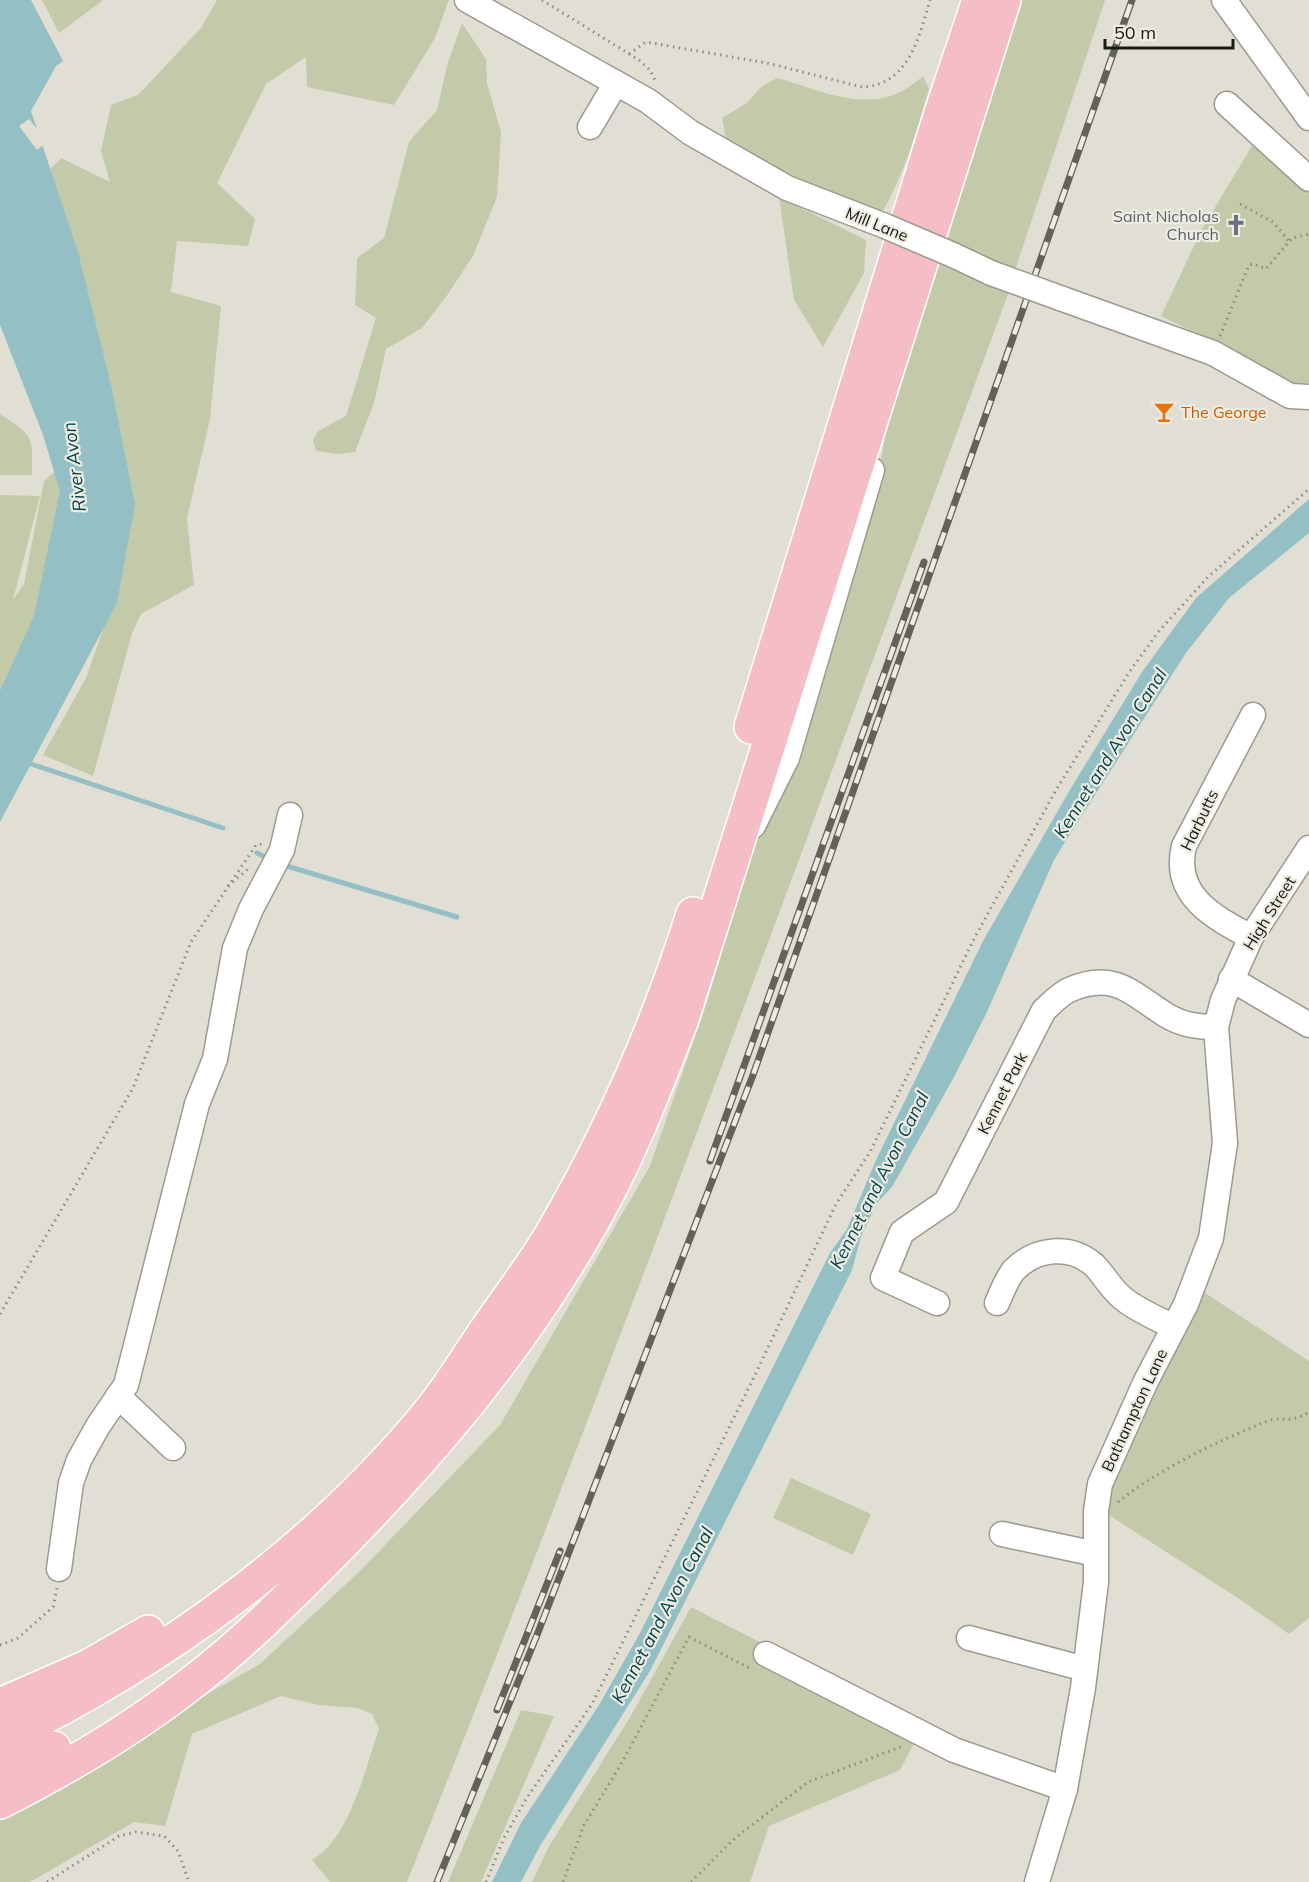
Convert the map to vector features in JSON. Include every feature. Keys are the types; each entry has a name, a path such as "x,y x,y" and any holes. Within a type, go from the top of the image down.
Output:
{"highway":[{"path":"0,1740 108,1682 176,1640 255,1581 325,1520 390,1456 456,1378 550,1236 627,1090 694,911 941,113 979,0"},
{"path":"0,1802 125,1730 199,1678 267,1618 346,1541 469,1405 532,1320 596,1217 652,1097 681,1022 1004,0"},
{"path":"0,1705 99,1660 170,1619 258,1558 351,1481 480,1339"},
{"path":"0,1775 104,1721 183,1672 250,1622 346,1541"}],"street":[{"name":"Mill Lane","path":"467,0 648,101 691,132 787,188 885,226 991,273 1213,353 1290,396 1309,397"},
{"path":"1224,0 1309,118"},
{"path":"590,127 616,83"},
{"path":"1227,104 1304,175"},
{"name":"Harbutts","path":"1251,937 1219,920 1197,902 1182,878 1180,861 1184,846 1253,715"},
{"path":"59,1569 71,1484 79,1460 126,1385 136,1353 197,1104 215,1059 235,948 290,815"},
{"name":"High Street","path":"1231,979 1251,937 1309,848"},
{"path":"1231,979 1309,1025"},
{"name":"Bathampton Lane","path":"1037,1882 1065,1789 1085,1669 1096,1582 1096,1511 1100,1484 1145,1383 1186,1304 1211,1238 1221,1184 1225,1143 1216,1027 1231,979"},
{"name":"Kennet Park","path":"937,1303 883,1278 902,1232 946,1202 1044,1010 1068,990 1102,982 1131,989 1168,1017 1196,1027 1216,1027"},
{"path":"997,1302 1012,1271 1023,1262 1046,1252 1067,1251 1095,1266 1125,1301 1174,1327"},
{"path":"118,1396 173,1448"},
{"path":"1002,1534 1096,1554"},
{"path":"969,1638 1085,1669"},
{"path":"765,1665 910,1740 954,1750 1065,1789"}],"path":[{"path":"542,0 645,64 655,78 655,92 648,101"},
{"path":"629,54 646,42 767,63 862,87 874,86 884,84 908,60 916,47 930,0"},
{"path":"1240,204 1273,222 1288,241"},
{"path":"1246,260 1266,269 1288,241 1300,235 1309,234"},
{"path":"1213,353 1232,310 1246,269 1254,264"},
{"path":"486,1882 504,1838 526,1799 592,1704 766,1353 836,1204 870,1152 975,937 1056,790 1130,671 1158,631 1208,577 1309,489"},
{"path":"0,1314 133,1089 191,942 224,889 256,845 270,837 290,815"},
{"path":"224,889 270,861"},
{"path":"1110,1509 1146,1480 1268,1420 1295,1420 1309,1412"},
{"path":"0,1645 18,1638 53,1607 61,1574 59,1569"},
{"path":"563,1882 584,1825 620,1766 689,1637 765,1665"},
{"path":"891,1741 910,1740"},
{"path":"691,1882 735,1838 807,1782 910,1740"},
{"path":"47,1882 119,1836 136,1832 164,1836 178,1851 189,1882"}],"green space":[{"path":"42,0 101,0 102,1 59,33"},
{"path":"217,0 449,0 435,38 394,105 307,87 306,57 266,84 217,183 255,219 248,246 177,241 171,292 221,306 210,419 187,518 194,585 141,614 132,633 93,776 43,755 86,678 110,609 43,177 61,158 110,182 101,151 111,105 138,95 201,28"},
{"path":"1018,0 1105,0 1015,270 944,238"},
{"path":"462,23 486,59 487,83 501,132 497,197 473,256 448,294 422,328 386,349 374,403 355,452 336,454 316,451 313,440 318,431 346,416 376,318 355,305 357,258 384,238 409,142 437,110 448,62"},
{"path":"923,76 929,89 919,123 902,171 879,218 785,181 726,140 722,118 747,103 761,87 777,78 834,95 853,99 871,99 888,97 906,89"},
{"path":"1255,141 1309,192 1309,382 1299,386 1288,384 1213,341 1161,316 1202,229"},
{"path":"779,197 866,240 864,273 823,347 794,300"},
{"path":"932,259 1010,289 639,1287 407,1882 330,1882 312,1860 337,1836 346,1819 362,1782 379,1729 372,1714 358,1708 319,1705 281,1696 192,1734 165,1826 134,1822 30,1882 0,1882 0,1820 76,1780 164,1719 260,1664 362,1569 500,1425 650,1166 705,1008 759,831 812,717 848,596 882,454 902,349"},
{"path":"0,414 19,427 29,438 32,452 32,475 0,475"},
{"path":"67,461 70,547 0,705 0,495 40,496 13,600 24,584 44,481"},
{"path":"1199,1289 1309,1361 1309,1618 1289,1634 1238,1598 1104,1512 1112,1474"},
{"path":"791,1478 871,1514 853,1555 773,1518"},
{"path":"691,1607 764,1644 917,1738 900,1770 769,1826 750,1882 532,1882 548,1848 632,1714"},
{"path":"521,1710 554,1716 481,1882 448,1882"}],"water":[{"name":"River Avon","path":"0,0 31,0 63,61 56,66 31,111 78,252 111,385 135,505 117,603 0,822 0,691 34,616 60,491 43,435 0,325"},
{"name":"Kennet and Avon Canal","path":"1309,499 1309,533 1229,598 1186,653 1054,860 986,1014 953,1079 892,1187 877,1203 861,1236 852,1270 650,1671 540,1846 521,1882 492,1882 521,1823 599,1705 640,1633 830,1253 847,1229 876,1160 983,941 1071,788 1142,672 1196,598"}],"pier":[{"path":"29,119 38,130 40,129 45,144 37,150 19,126"}],"waterway":[{"path":"25,762 223,828"},
{"path":"257,853 269,859"},
{"path":"280,864 457,917"}],"railway":[{"path":"437,1882 537,1635 753,1075 1132,0"},
{"path":"710,1161 924,562"},
{"path":"497,1710 560,1551"}],"place":[{"name":"Saint Nicholas Church","path":"1236,225"},
{"name":"The George","path":"1164,412"}]}
